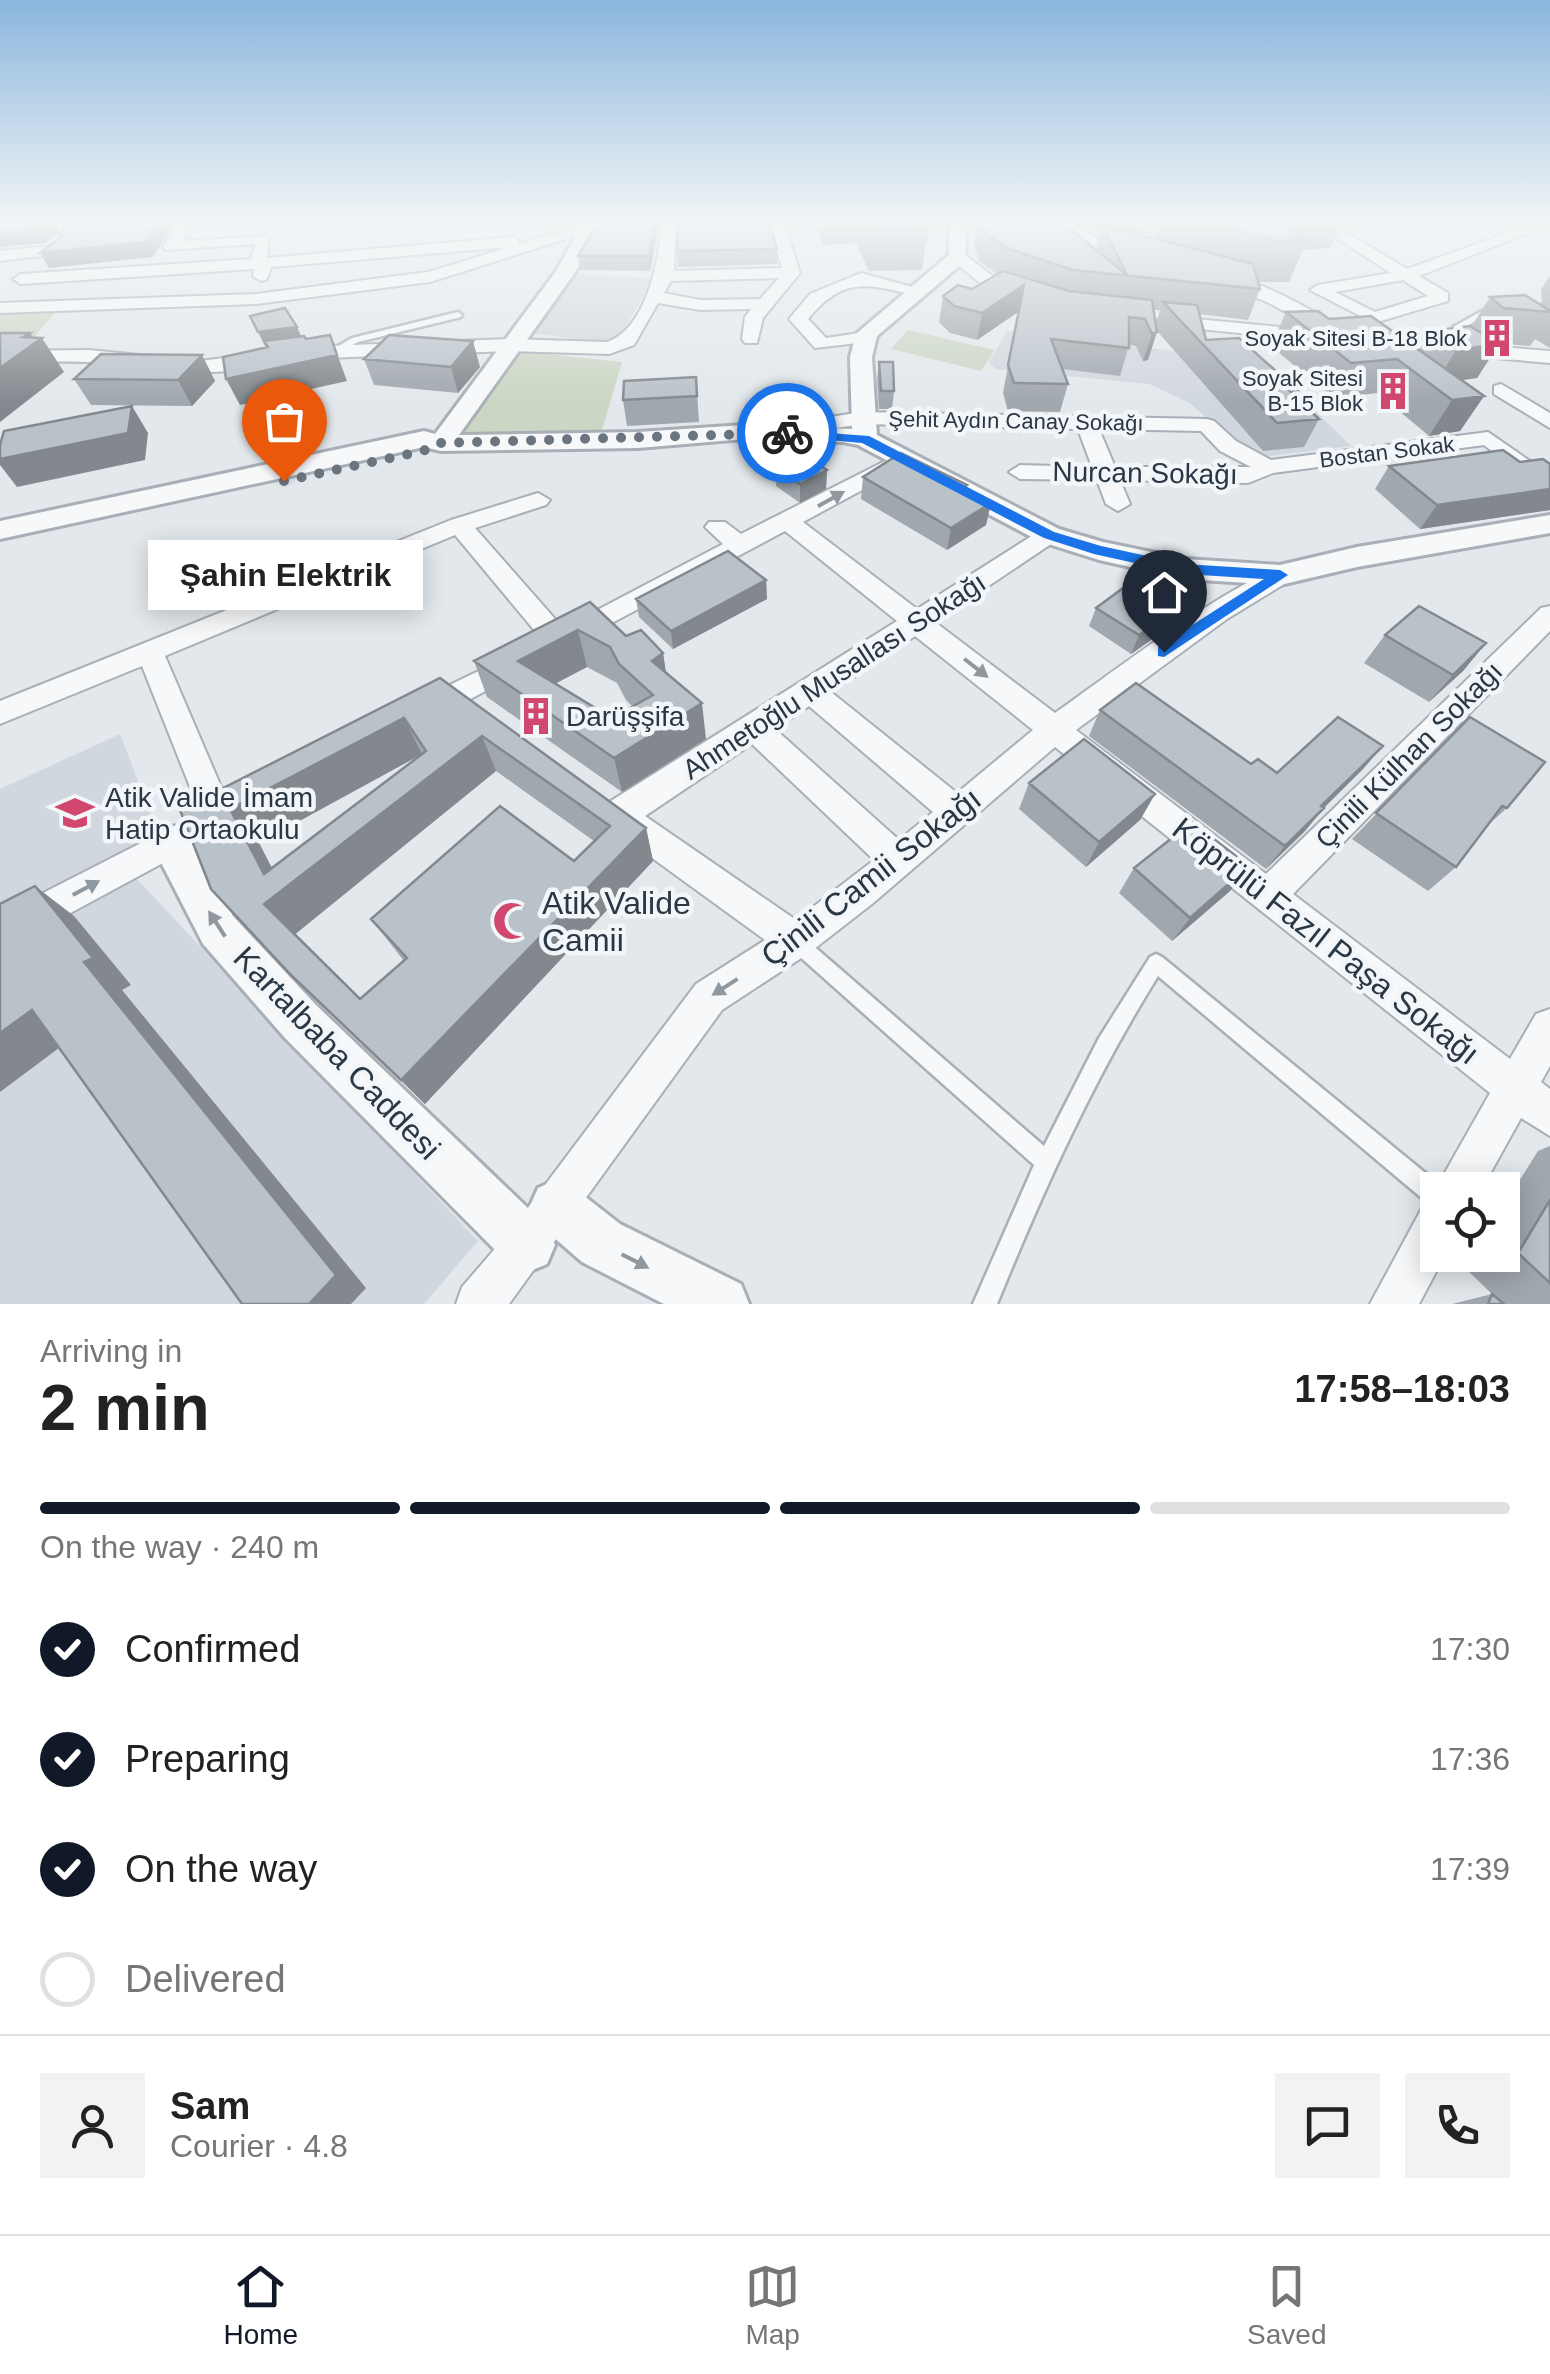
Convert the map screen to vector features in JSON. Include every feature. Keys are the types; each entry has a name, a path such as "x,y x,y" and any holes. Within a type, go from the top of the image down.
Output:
{"street":[{"path":"256,299 259,283"},
{"path":"0,308 256,299 384,283"},
{"path":"441,443 557,283"},
{"path":"0,356 89,356 200,367 335,351 424,351 509,345 609,348 628,342 662,283"},
{"path":"751,339 754,318 784,283"},
{"path":"850,283 816,298 798,318 822,344 866,337 927,283"},
{"path":"884,283 919,290"},
{"path":"990,283 1036,302"},
{"path":"1236,283 1353,340 1393,366"},
{"path":"1360,283 1318,290 1374,318 1442,297 1418,283"},
{"path":"655,297 700,304 768,304"},
{"path":"1142,318 1484,354 1550,357"},
{"path":"863,429 861,357 866,337"},
{"path":"1501,390 1550,422"},
{"path":"1456,414 1488,438"},
{"path":"1086,422 1118,504"},
{"name":"Şehit Aydın Canay Sokağı","path":"863,429 1086,422 1207,425 1228,446 1268,467"},
{"path":"0,530 423,451 441,443 638,440 863,429 901,460 1049,535 1184,569 1280,575 1357,557 1550,524"},
{"name":"Bostan Sokak","path":"1268,467 1488,438 1550,486"},
{"path":"404,720 901,460"},
{"name":"Nurcan Sokağı","path":"1020,472 1248,476 1268,467"},
{"path":"0,713 459,525 538,500"},
{"path":"0,542 147,503"},
{"name":"Köprülü Fazıl Paşa Sokağı","path":"788,522 1550,1115"},
{"path":"459,525 559,641"},
{"path":"717,527 741,547"},
{"name":"Ahmetoğlu Musallası Sokağı","path":"619,816 1049,535"},
{"name":"Çinili Camii Sokağı","path":"479,1304 542,1226 708,997 796,941 898,862 1055,730 1218,612 1280,575"},
{"name":"Çinili Külhan Sokağı","path":"1268,895 1550,615"},
{"path":"148,650 218,817"},
{"path":"810,691 957,812"},
{"path":"455,694 485,716"},
{"path":"753,727 898,862"},
{"path":"589,794 796,941"},
{"path":"0,934 252,800"},
{"name":"Kartalbaba Caddesi","path":"171,843 218,930 301,1022 542,1226 600,1244 721,1304"},
{"path":"1467,1172 1550,1028"},
{"path":"1393,1304 1420,1256"}],"lane":[{"path":"1484,354 1457,327 1508,300"},
{"path":"335,351 354,340 458,315"},
{"path":"796,941 1045,1161"},
{"path":"985,1304 1045,1161 1119,1019 1156,962 1420,1183"}],"shaded area":[{"path":"566,283 652,283 615,344 530,333"},
{"path":"1007,331 1199,354 1197,342 1252,349 1351,446 1262,457 1236,445 1190,403 1149,384 996,369 989,363"},
{"name":"Atik Valide İmam Hatip Ortaokulu","path":"120,734 159,836 0,919 0,789"},
{"path":"134,876 478,1241 424,1304 0,1304 0,947"}],"green space":[{"path":"56,312 27,345 0,345 0,315"},
{"path":"908,330 995,350 981,371 891,349"},
{"path":"518,351 622,362 600,437 452,435"}],"building":[{"path":"983,283 1042,283 1069,291 1152,300 1157,332 1152,334 1145,319 1129,317 1129,348 1051,339 1068,384 1014,383 1008,365 1024,285 982,313 954,306 943,296 958,285 972,289"},
{"path":"1200,283 1258,283 1260,289"},
{"path":"1525,295 1550,312 1503,308 1490,297"},
{"path":"1163,302 1197,305 1206,340 1239,338 1297,390 1289,390 1319,419 1277,423"},
{"path":"285,308 297,327 258,332 250,316"},
{"path":"1318,311 1329,319 1371,316 1484,396 1452,400 1397,359 1351,363 1286,312"},
{"path":"1470,326 1499,344 1456,350 1430,331"},
{"path":"0,333 30,333 23,337 42,338 0,368"},
{"path":"330,335 337,355 226,379 223,357 268,347 264,341"},
{"path":"389,335 473,341 451,367 364,359"},
{"path":"101,354 202,355 178,380 74,379"},
{"path":"879,362 893,362 894,391 881,391"},
{"path":"696,377 697,396 623,400 624,381"},
{"path":"132,406 128,433 0,459 4,431"},
{"path":"1503,450 1520,462 1543,459 1550,464 1550,489 1437,505 1389,466"},
{"path":"901,453 967,485 964,487 991,503 951,528 863,477"},
{"path":"803,455 827,470 800,484 777,468"},
{"path":"728,551 766,580 671,631 636,599"},
{"path":"1134,580 1180,607 1139,635 1096,608"},
{"path":"590,602 626,636 641,630 663,653 652,661 702,703 614,758 474,661","holes":["578,630 610,647 619,664 653,695 612,718 518,661"]},
{"path":"1419,606 1486,643 1453,675 1385,635"},
{"path":"440,678 646,828 401,1080 291,975 211,889 180,810","holes":["404,718 426,751 264,874 230,809","482,736 610,826 574,861 500,806 371,919 407,958 360,999 264,904"]},
{"path":"1136,683 1251,764 1258,759 1277,773 1338,717 1383,746 1285,846 1100,710"},
{"path":"1470,717 1545,762 1507,808 1502,806 1456,867 1376,813"},
{"path":"1084,739 1155,794 1099,842 1029,783"},
{"path":"1192,822 1249,866 1190,918 1134,868"},
{"path":"35,886 93,958 84,962 336,1275 309,1304 242,1304 32,1010 0,1033 0,904"},
{"path":"1550,1200 1550,1283 1520,1255"},
{"path":"1492,1294 1504,1304 1488,1304"}],"way so far":[{"path":"284,481 423,451 441,443 787,433"}],"place":[{"name":"Soyak Sitesi B-18 Blok","path":"1497,338"},
{"name":"Soyak Sitesi B-15 Blok","path":"1393,391"},
{"name":"Şahin Elektrik","path":"284,481"},
{"name":"Darüşşifa","path":"536,716"},
{"name":"Atik Valide İmam Hatip Ortaokulu","path":"75,813"},
{"name":"Atik Valide Camii","path":"512,921"}],"route":[{"path":"787,433 865,439 1049,535 1099,550 1184,569 1280,575 1218,612 1164,652"}]}
